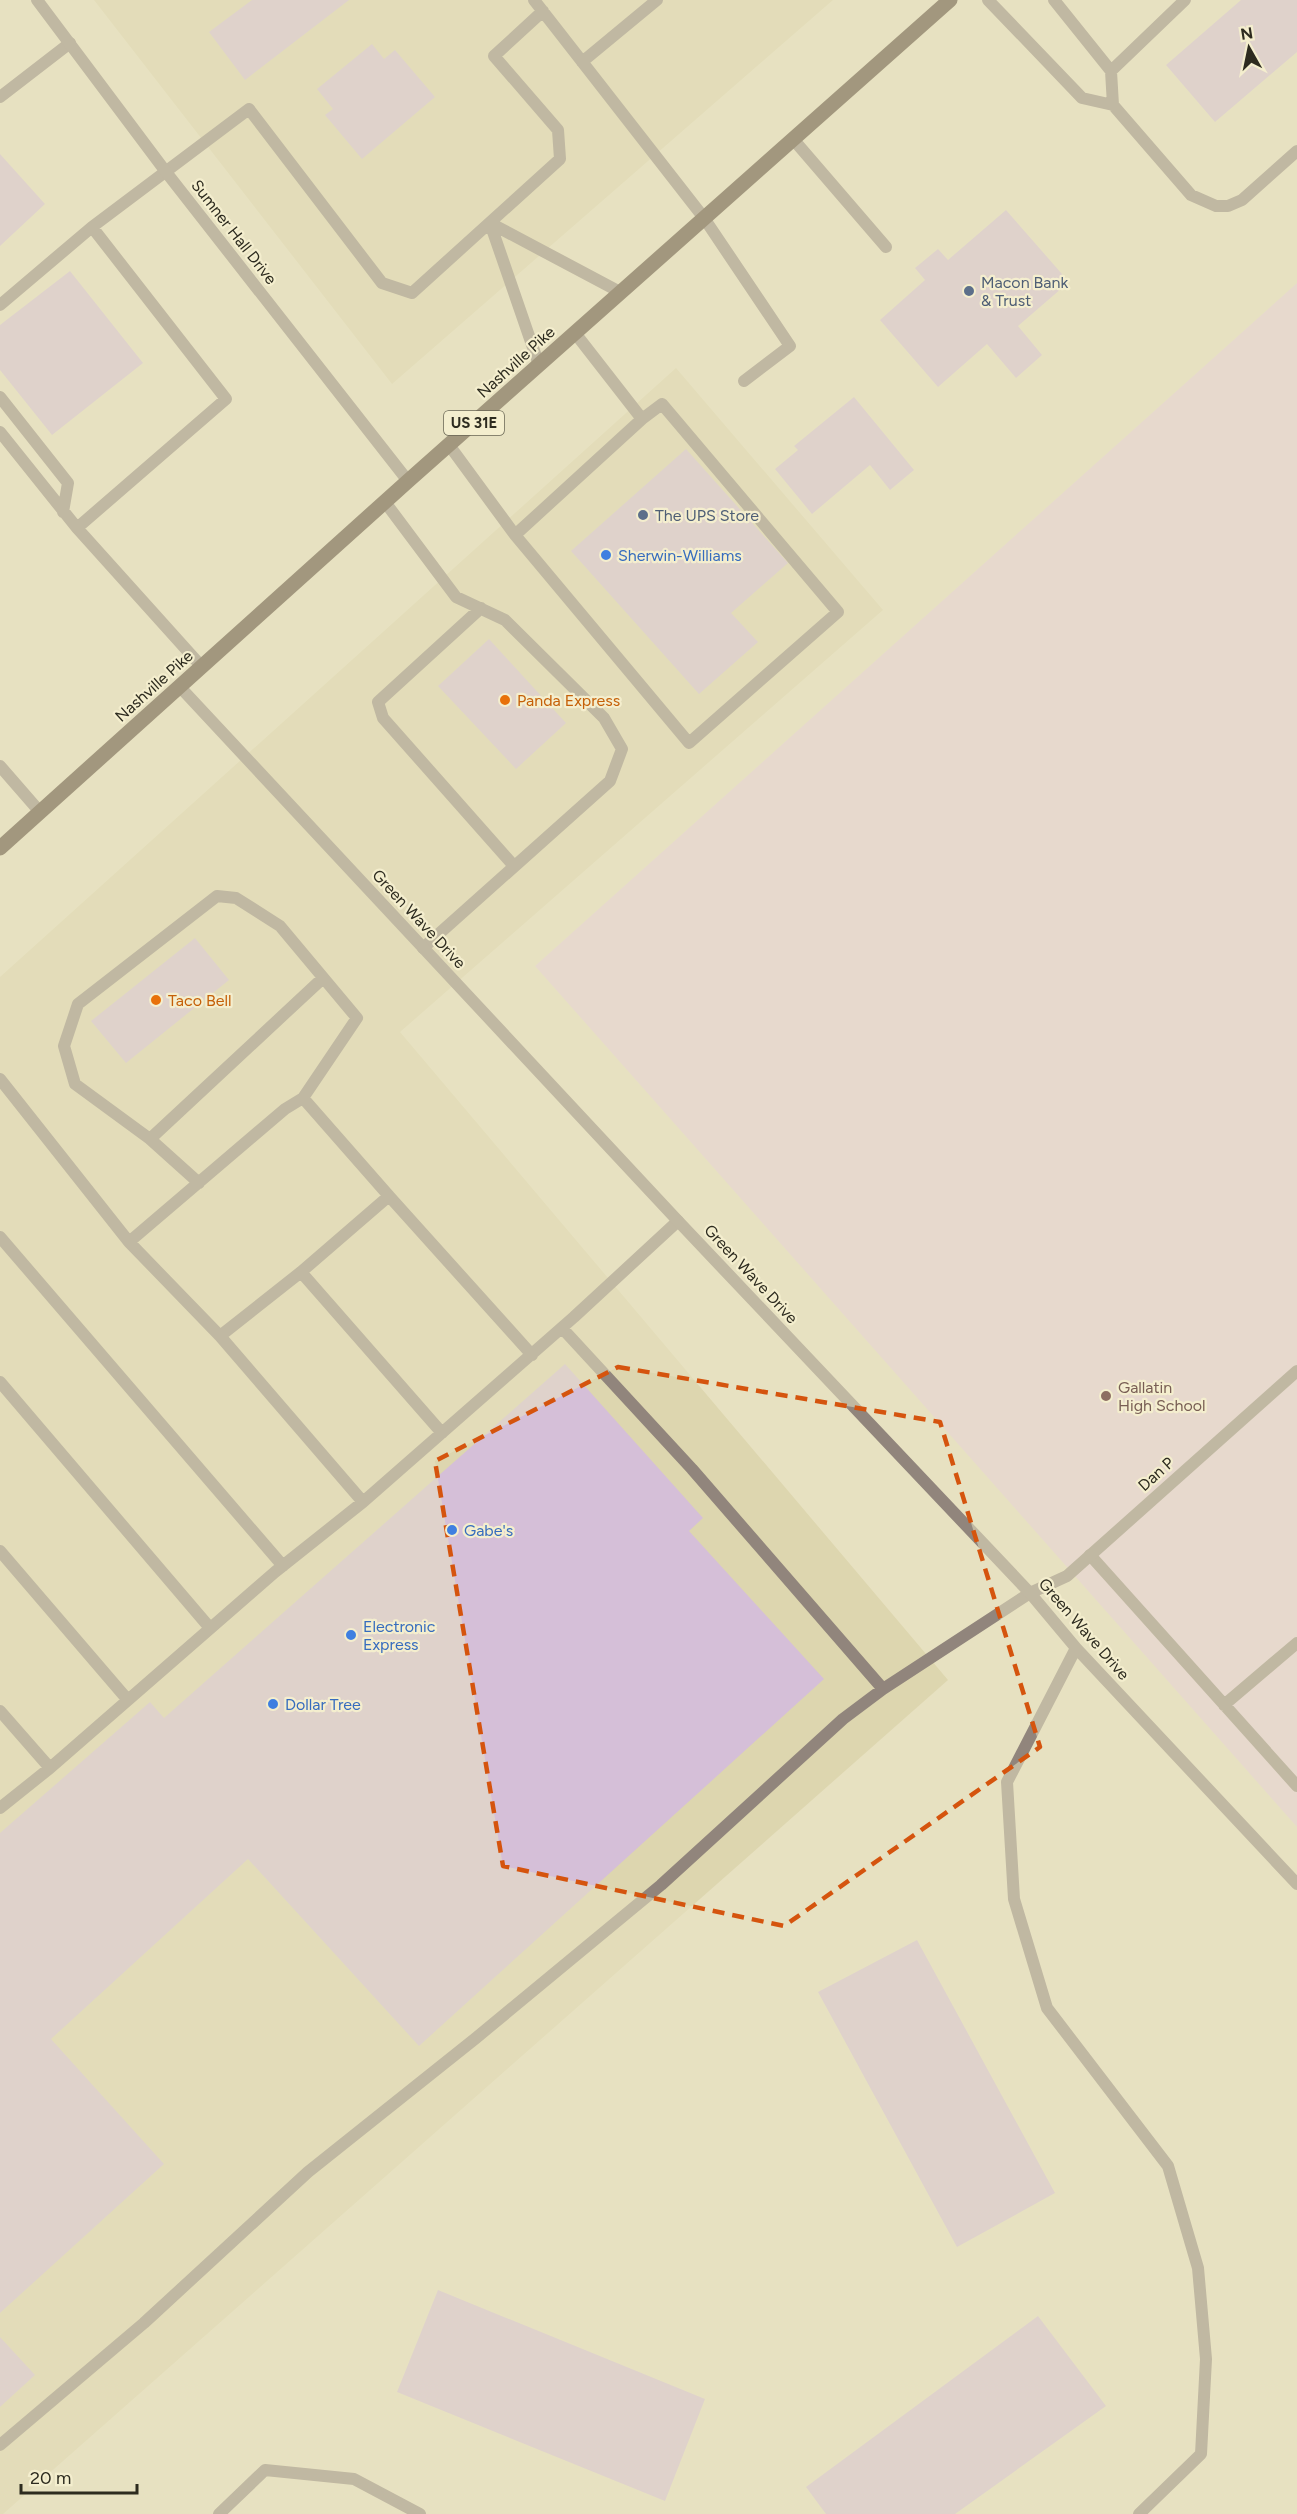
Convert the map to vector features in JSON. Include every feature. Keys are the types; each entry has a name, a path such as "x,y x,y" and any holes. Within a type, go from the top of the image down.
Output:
{"main road":[{"name":"Nashville Pike","path":"0,848 408,481 950,0"}],"street":[{"name":"Sumner Hall Drive","path":"38,0 166,172 408,481"},
{"path":"534,0 704,218 790,346 744,381"},
{"path":"582,62 657,0"},
{"path":"988,0 1082,98 1113,105 1191,195 1216,206 1228,207 1242,200 1297,152"},
{"path":"1054,0 1111,71 1113,105"},
{"path":"1111,71 1185,0"},
{"path":"0,305 92,227 249,109 382,283 412,293 560,159 558,130 494,56 543,11"},
{"path":"0,97 70,43"},
{"path":"793,139 886,247"},
{"path":"490,223 620,292"},
{"path":"490,223 538,365"},
{"path":"77,528 226,399 92,227"},
{"path":"575,333 642,419"},
{"path":"0,397 69,483 63,512"},
{"path":"449,445 515,535 689,743 838,612 662,404 642,419 515,535"},
{"path":"0,432 63,512 202,667"},
{"path":"385,502 456,597 506,620 604,718 622,749 610,781 423,948"},
{"path":"481,608 378,702 383,718 514,866"},
{"name":"Green Wave Drive","path":"180,687 678,1221 1030,1593 1076,1648 1297,1884"},
{"path":"0,766 40,812"},
{"path":"129,1242 199,1184 285,1109 303,1098 357,1018 280,926 236,898 217,896 78,1004 64,1046 75,1084 150,1139 199,1184"},
{"path":"150,1139 323,978"},
{"path":"2,1087 129,1242 220,1336 363,1502"},
{"path":"303,1098 388,1196 532,1354"},
{"path":"220,1336 301,1272 388,1196"},
{"path":"0,1808 50,1768 283,1566 363,1502 562,1328 678,1221"},
{"path":"0,1237 283,1566"},
{"path":"301,1272 442,1433"},
{"path":"562,1328 692,1469 883,1689"},
{"name":"Dan P","path":"0,2445 144,2323 308,2172 476,2038 661,1885 843,1719 883,1689 1030,1593 1066,1576 1297,1371"},
{"path":"0,1382 210,1628"},
{"path":"0,1551 127,1699"},
{"path":"1089,1556 1297,1786"},
{"path":"1224,1705 1297,1643"},
{"path":"1076,1648 1007,1782 1014,1899 1047,2008 1168,2166 1198,2268 1206,2359 1202,2454 1139,2514"},
{"path":"0,1711 50,1768"},
{"path":"219,2514 265,2470 354,2479 420,2514"}],"highlighted area":[{"path":"618,1367 940,1422 1040,1747 784,1926 503,1866 435,1461"}],"shaded area":[{"path":"94,0 833,0 392,384"},
{"name":"Gallatin High School","path":"1297,283 1297,1827 535,966"},
{"path":"676,368 883,610 400,1032 948,1680 3,2514 0,2514 0,977"}],"building":[{"path":"252,0 349,0 245,80 209,32"},
{"path":"1241,0 1297,0 1297,52 1215,122 1166,65"},
{"path":"372,44 384,59 395,50 435,97 362,159 325,115 333,109 317,89"},
{"path":"0,154 45,204 0,246"},
{"path":"1006,210 1069,282 1018,326 1042,355 1016,378 987,344 938,387 880,320 925,280 915,268 938,249 948,260"},
{"path":"70,271 143,363 52,435 0,370 0,325"},
{"path":"854,397 914,470 890,490 870,465 812,514 775,469 798,450 794,446"},
{"path":"686,449 788,563 731,613 758,642 699,694 571,551"},
{"path":"489,639 566,723 516,769 438,686"},
{"path":"195,938 229,980 126,1063 91,1021"},
{"path":"565,1364 703,1518 689,1531 824,1679 419,2046 248,1859 51,2039 164,2164 0,2313 0,1833 150,1702 164,1718"},
{"path":"917,1940 1055,2193 957,2247 818,1992"},
{"path":"438,2290 705,2399 665,2501 397,2392"},
{"path":"1038,2316 1106,2406 955,2514 826,2514 806,2487"},
{"path":"0,2337 35,2375 0,2407"}],"place":[{"name":"Macon Bank & Trust","path":"969,291"},
{"name":"The UPS Store","path":"643,515"},
{"name":"Sherwin-Williams","path":"606,555"},
{"name":"Panda Express","path":"505,700"},
{"name":"Taco Bell","path":"156,1000"},
{"name":"Gallatin High School","path":"1106,1396"},
{"name":"Gabe's","path":"452,1530"},
{"name":"Electronic Express","path":"351,1635"},
{"name":"Dollar Tree","path":"273,1704"}]}
